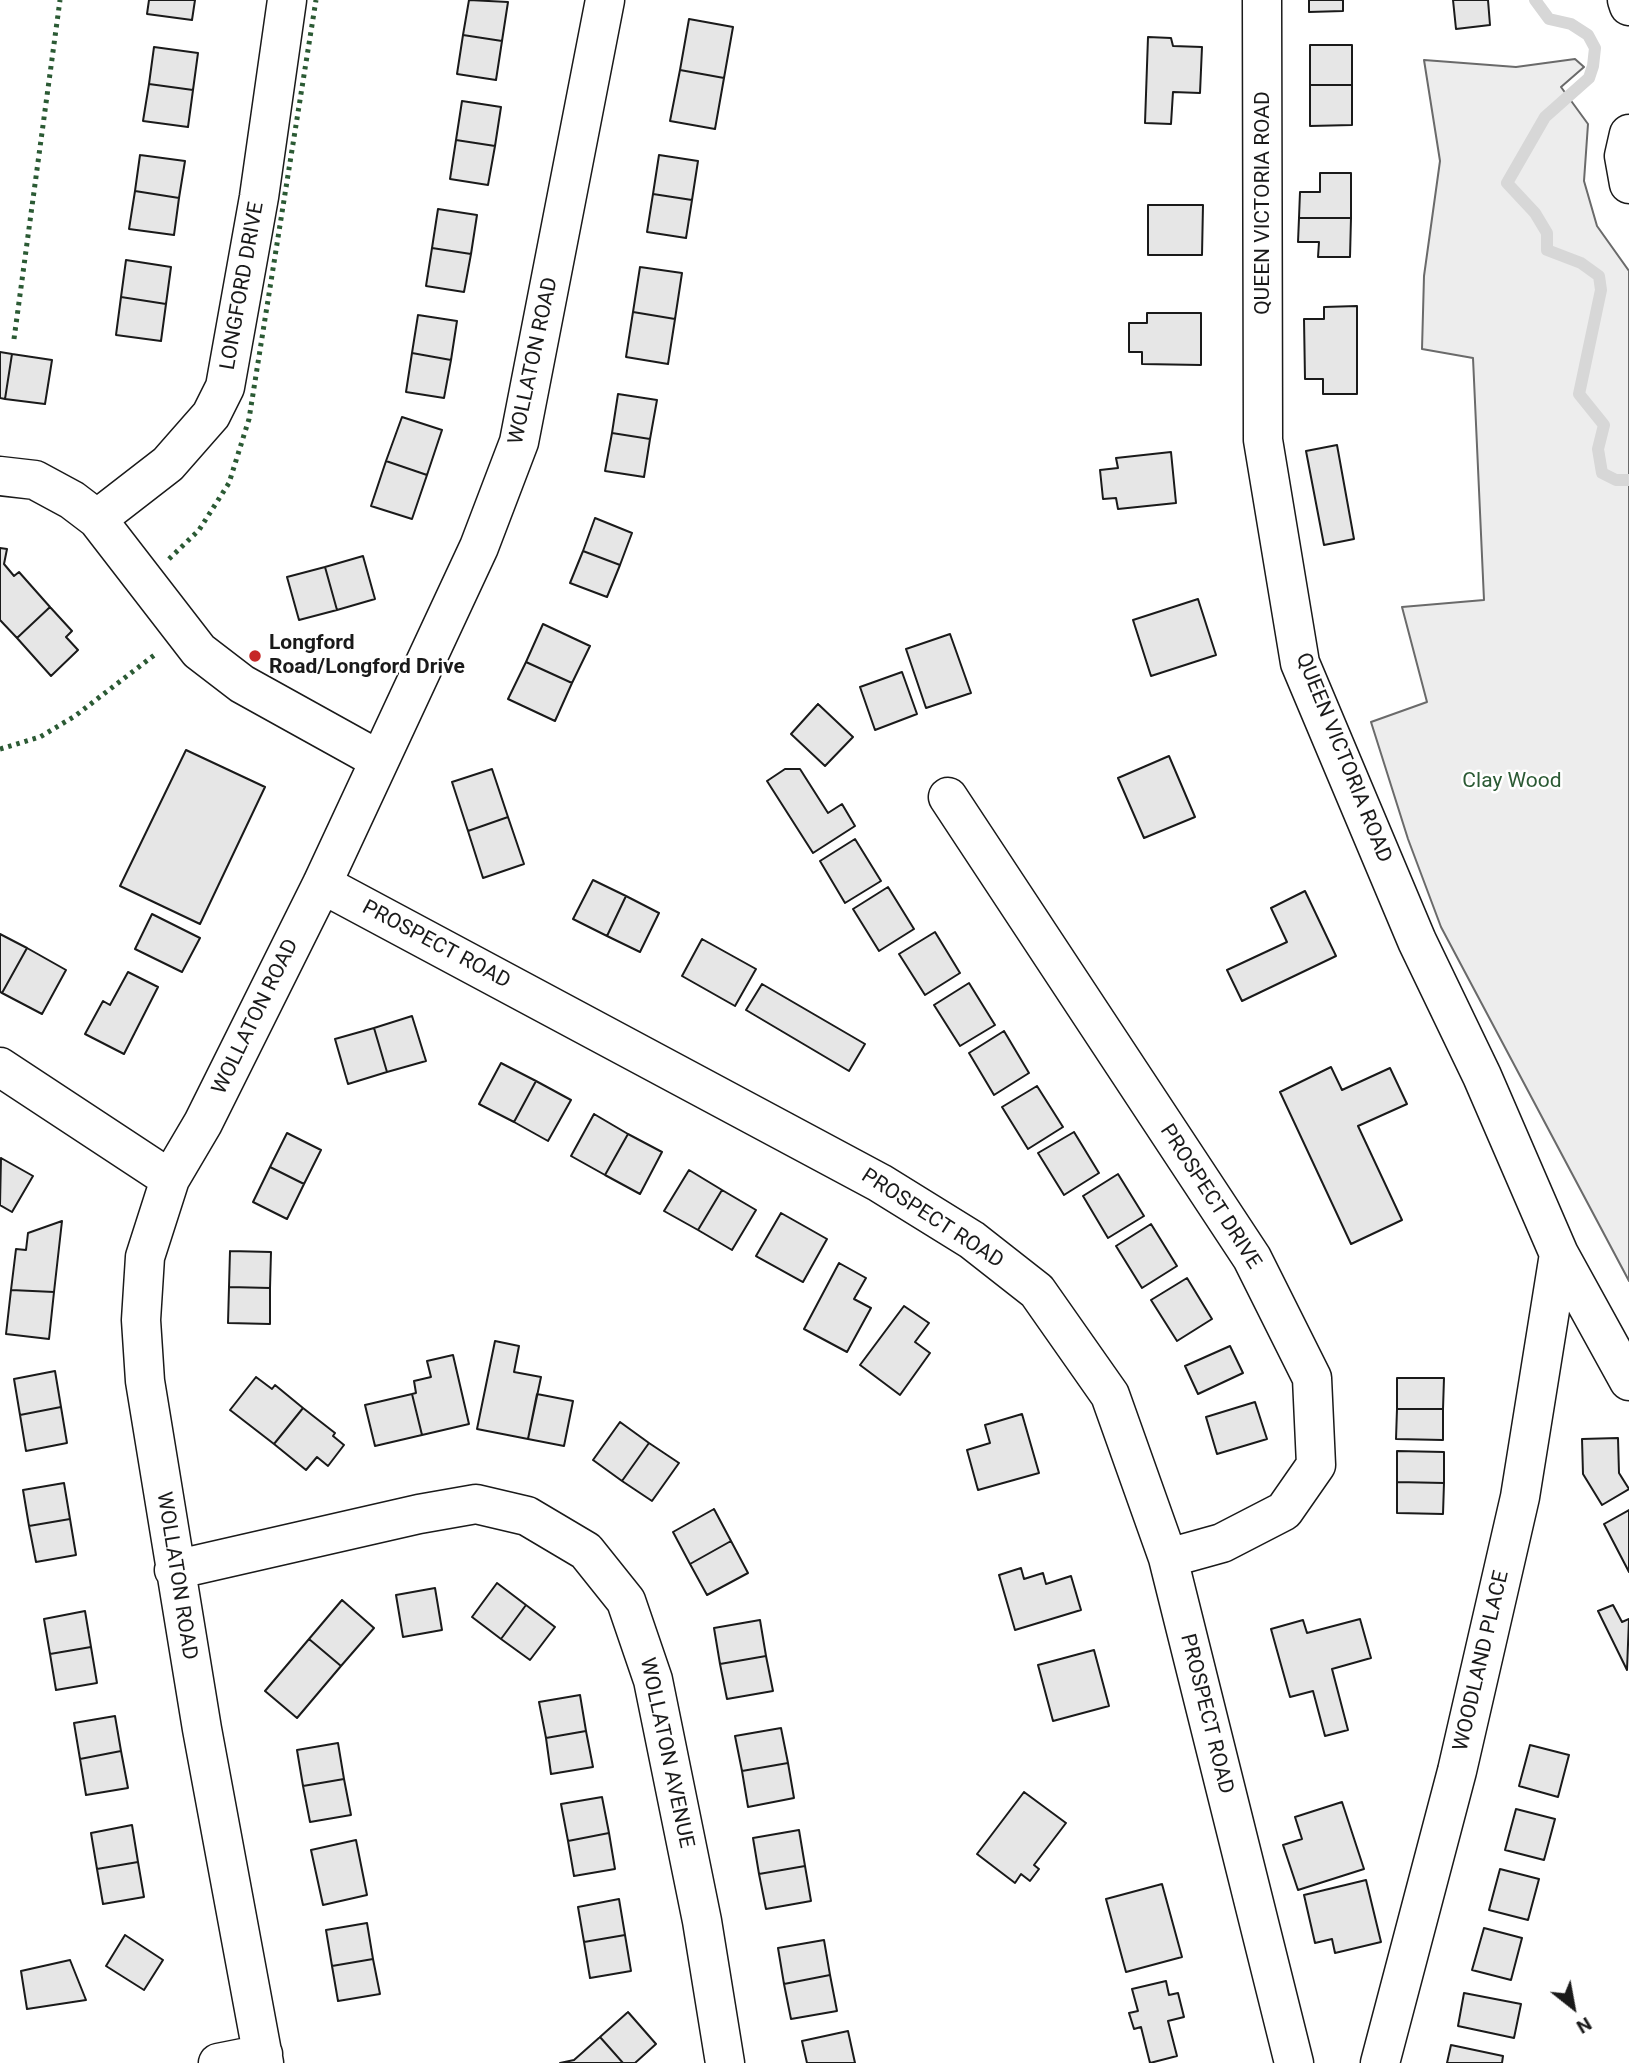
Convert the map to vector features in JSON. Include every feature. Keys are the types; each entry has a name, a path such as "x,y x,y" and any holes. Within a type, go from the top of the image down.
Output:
{"street":[{"name":"LONGFORD DRIVE","path":"97,519 168,464 211,415 225,387 259,197 287,0"},
{"name":"WOLLATON ROAD","path":"264,2059 174,1570 145,1381 141,1320 145,1257 170,1179 203,1123 322,884 479,548 519,442 605,0"},
{"name":"QUEEN VICTORIA ROAD","path":"1262,0 1263,440 1300,663 1417,941 1482,1076 1559,1254 1629,1381"},
{"path":"1627,0 1629,6"},
{"path":"1629,134 1624,156 1629,184"},
{"path":"0,476 35,480 72,500 97,519 199,651 242,684 379,760"},
{"name":"PROSPECT DRIVE","path":"948,797 1252,1258 1312,1378 1316,1465 1284,1511 1222,1543 1168,1558"},
{"name":"PROSPECT ROAD","path":"322,884 880,1183 972,1240 1037,1291 1110,1395 1168,1558 1294,2063"},
{"path":"0,1067 170,1179"},
{"name":"WOODLAND PLACE","path":"1380,2063 1457,1771 1520,1497 1559,1254"},
{"name":"WOLLATON AVENUE","path":"174,1570 419,1514 476,1504 527,1516 586,1551 626,1601 653,1680 702,1921 725,2063"},
{"path":"218,2063 264,2059"}],"green space":[{"name":"Clay Wood","path":"1575,59 1584,67 1561,87 1588,124 1584,181 1597,226 1629,271 1629,1281 1441,927 1408,839 1371,722 1427,702 1402,607 1484,600 1473,358 1422,349 1424,276 1440,161 1424,60 1516,67"}],"building":[{"path":"149,0 195,0 192,20 147,14"},
{"path":"469,0 508,2 502,41 463,35"},
{"path":"1309,0 1343,0 1343,11 1309,12"},
{"path":"1453,0 1488,0 1490,25 1456,29"},
{"path":"689,19 733,27 724,78 680,70"},
{"path":"463,35 502,41 496,80 457,74"},
{"path":"1148,37 1171,38 1173,46 1202,47 1200,93 1173,92 1171,124 1145,123"},
{"path":"1310,45 1352,45 1352,85 1310,85"},
{"path":"154,47 198,53 193,90 149,84"},
{"path":"680,70 724,78 715,129 670,121"},
{"path":"149,84 193,90 188,127 143,121"},
{"path":"1310,85 1352,85 1352,125 1310,126"},
{"path":"462,101 501,107 495,146 456,140"},
{"path":"456,140 495,146 488,185 450,179"},
{"path":"140,155 185,161 179,198 135,191"},
{"path":"659,155 698,161 692,200 653,194"},
{"path":"1320,173 1351,173 1351,218 1299,218 1300,192 1320,192"},
{"path":"135,191 179,198 174,235 129,229"},
{"path":"653,194 692,200 686,238 647,232"},
{"path":"1148,205 1203,205 1202,255 1148,255"},
{"path":"438,209 477,215 471,254 432,248"},
{"path":"1299,218 1351,218 1350,257 1318,257 1319,242 1298,242"},
{"path":"432,248 471,254 464,292 426,286"},
{"path":"126,260 171,267 166,304 121,297"},
{"path":"640,267 682,273 675,319 633,312"},
{"path":"121,297 166,304 161,341 116,335"},
{"path":"1357,306 1357,394 1323,394 1323,379 1305,379 1304,319 1324,319 1324,307"},
{"path":"633,312 675,319 668,364 626,357"},
{"path":"1147,313 1201,313 1201,365 1142,364 1142,352 1129,352 1129,323 1147,323"},
{"path":"418,315 457,321 451,360 412,353"},
{"path":"0,352 12,354 5,399 0,398"},
{"path":"412,353 451,360 444,398 406,392"},
{"path":"12,354 52,360 45,404 5,399"},
{"path":"618,394 657,400 650,439 612,433"},
{"path":"402,417 442,430 427,475 386,461"},
{"path":"612,433 650,439 644,477 605,471"},
{"path":"1337,445 1354,539 1324,545 1306,451"},
{"path":"1171,452 1176,503 1118,509 1116,498 1103,499 1100,470 1118,468 1116,458"},
{"path":"386,461 427,475 412,519 371,506"},
{"path":"595,518 632,533 620,565 583,551"},
{"path":"0,548 7,549 4,564 14,576 19,572 50,607 17,638 0,620"},
{"path":"583,551 620,565 607,597 570,583"},
{"path":"363,556 375,599 337,610 325,567"},
{"path":"325,567 337,610 299,620 287,577"},
{"path":"1198,599 1216,655 1151,676 1133,620"},
{"path":"50,607 72,631 66,637 78,650 51,676 17,638"},
{"path":"543,624 590,646 572,683 526,662"},
{"path":"950,634 971,693 926,708 906,649"},
{"path":"526,662 572,683 555,721 508,699"},
{"path":"902,672 917,714 875,730 860,687"},
{"path":"818,704 853,737 825,766 791,734"},
{"path":"186,750 265,787 200,924 120,886"},
{"path":"1169,756 1195,817 1144,838 1118,778"},
{"path":"492,769 508,817 468,831 452,782"},
{"path":"785,769 800,769 828,813 842,804 855,826 813,853 767,781"},
{"path":"508,817 524,864 483,878 468,831"},
{"path":"855,839 881,881 845,903 820,861"},
{"path":"593,880 626,896 607,936 573,919"},
{"path":"888,887 914,929 879,951 853,909"},
{"path":"1305,891 1336,956 1242,1001 1227,970 1287,942 1271,908"},
{"path":"626,896 659,913 640,952 607,936"},
{"path":"152,914 200,938 182,972 135,949"},
{"path":"935,932 960,973 925,995 899,954"},
{"path":"0,934 27,948 2,993 0,992"},
{"path":"702,939 756,969 735,1006 682,976"},
{"path":"27,948 66,970 42,1014 2,993"},
{"path":"128,972 158,987 124,1054 85,1034 103,1001 110,1005"},
{"path":"969,983 995,1025 960,1046 934,1005"},
{"path":"762,984 865,1044 849,1071 746,1010"},
{"path":"412,1016 426,1061 387,1072 374,1028"},
{"path":"374,1028 387,1072 348,1084 335,1039"},
{"path":"1004,1031 1029,1073 994,1095 969,1053"},
{"path":"501,1063 536,1081 514,1122 479,1104"},
{"path":"1331,1067 1342,1090 1390,1068 1407,1104 1358,1126 1402,1220 1351,1244 1280,1092"},
{"path":"536,1081 571,1100 548,1141 514,1122"},
{"path":"1037,1086 1063,1127 1028,1149 1002,1107"},
{"path":"594,1114 628,1134 605,1175 571,1156"},
{"path":"1074,1132 1099,1173 1064,1195 1038,1153"},
{"path":"287,1133 321,1150 304,1184 270,1167"},
{"path":"628,1134 662,1152 640,1194 605,1175"},
{"path":"1,1158 33,1176 12,1212 0,1205"},
{"path":"270,1167 304,1184 287,1219 253,1202"},
{"path":"689,1170 722,1190 698,1230 664,1211"},
{"path":"1118,1174 1144,1216 1108,1238 1083,1196"},
{"path":"722,1190 756,1210 732,1250 698,1230"},
{"path":"781,1213 827,1239 803,1282 756,1256"},
{"path":"62,1221 54,1292 11,1290 16,1249 26,1250 28,1233"},
{"path":"1151,1224 1177,1266 1142,1288 1116,1246"},
{"path":"230,1251 271,1252 270,1288 229,1287"},
{"path":"839,1263 866,1278 854,1299 871,1308 847,1352 804,1329"},
{"path":"1187,1278 1212,1319 1177,1341 1151,1300"},
{"path":"229,1287 270,1288 270,1324 228,1323"},
{"path":"11,1290 54,1292 49,1339 6,1334"},
{"path":"904,1306 929,1323 915,1342 930,1353 900,1395 860,1365"},
{"path":"495,1341 519,1346 514,1372 541,1377 528,1439 477,1429"},
{"path":"1230,1346 1243,1373 1198,1394 1185,1366"},
{"path":"453,1355 469,1424 422,1435 412,1394 416,1393 414,1381 431,1377 427,1361"},
{"path":"55,1371 61,1407 20,1415 14,1379"},
{"path":"256,1377 272,1389 275,1385 303,1408 274,1444 230,1410"},
{"path":"1397,1378 1444,1378 1443,1409 1397,1409"},
{"path":"412,1394 422,1435 375,1446 365,1405"},
{"path":"537,1394 573,1401 564,1446 528,1439"},
{"path":"1255,1402 1267,1439 1217,1454 1206,1417"},
{"path":"61,1407 67,1443 26,1451 20,1415"},
{"path":"303,1408 335,1433 333,1436 344,1445 328,1466 317,1457 306,1470 274,1444"},
{"path":"1397,1409 1443,1409 1443,1440 1396,1439"},
{"path":"1022,1414 1039,1473 978,1490 967,1450 990,1443 985,1425"},
{"path":"620,1422 649,1443 622,1481 593,1460"},
{"path":"1618,1438 1619,1473 1629,1489 1602,1505 1583,1474 1582,1439"},
{"path":"649,1443 679,1463 652,1501 622,1481"},
{"path":"1397,1451 1444,1452 1444,1483 1397,1482"},
{"path":"1397,1482 1444,1483 1443,1514 1397,1513"},
{"path":"64,1483 70,1519 29,1526 23,1490"},
{"path":"714,1509 731,1541 690,1564 673,1532"},
{"path":"1629,1510 1629,1572 1604,1524"},
{"path":"70,1519 76,1555 36,1562 29,1526"},
{"path":"731,1541 748,1573 707,1595 690,1564"},
{"path":"1021,1568 1024,1579 1043,1573 1046,1584 1071,1576 1081,1610 1015,1630 999,1575"},
{"path":"497,1583 526,1605 501,1639 472,1617"},
{"path":"435,1588 442,1630 403,1637 396,1595"},
{"path":"342,1600 374,1628 341,1666 309,1639"},
{"path":"526,1605 555,1627 530,1660 501,1639"},
{"path":"1613,1605 1622,1622 1629,1619 1627,1670 1598,1611"},
{"path":"85,1611 91,1647 50,1654 44,1619"},
{"path":"1360,1619 1371,1658 1332,1669 1348,1730 1325,1736 1313,1691 1290,1697 1271,1629 1303,1620 1307,1633"},
{"path":"760,1620 766,1656 720,1664 714,1628"},
{"path":"309,1639 341,1666 297,1718 265,1691"},
{"path":"91,1647 97,1683 56,1690 50,1654"},
{"path":"1094,1650 1109,1706 1053,1721 1038,1665"},
{"path":"766,1656 773,1691 727,1699 720,1664"},
{"path":"580,1695 586,1731 546,1738 539,1702"},
{"path":"115,1716 121,1751 80,1759 74,1723"},
{"path":"781,1728 788,1763 742,1771 735,1736"},
{"path":"586,1731 593,1767 551,1774 546,1738"},
{"path":"338,1743 344,1779 303,1786 297,1750"},
{"path":"1530,1745 1569,1755 1558,1797 1519,1786"},
{"path":"121,1751 128,1788 86,1795 80,1759"},
{"path":"788,1763 794,1798 748,1807 742,1771"},
{"path":"344,1779 351,1815 310,1822 303,1786"},
{"path":"1024,1792 1066,1823 1034,1865 1039,1869 1030,1881 1021,1874 1015,1883 977,1854"},
{"path":"602,1797 609,1833 568,1841 561,1804"},
{"path":"1342,1802 1364,1869 1298,1890 1283,1845 1302,1839 1295,1817"},
{"path":"1516,1809 1555,1819 1544,1860 1505,1850"},
{"path":"132,1825 138,1862 97,1869 91,1833"},
{"path":"799,1830 805,1866 759,1874 753,1838"},
{"path":"609,1833 615,1869 574,1876 568,1841"},
{"path":"356,1840 367,1895 323,1905 311,1850"},
{"path":"138,1862 144,1897 103,1904 97,1869"},
{"path":"805,1866 811,1901 766,1909 759,1874"},
{"path":"1500,1869 1539,1879 1528,1920 1489,1910"},
{"path":"1366,1880 1381,1942 1335,1953 1332,1939 1315,1943 1304,1895"},
{"path":"1162,1884 1182,1957 1126,1972 1106,1899"},
{"path":"619,1899 625,1935 584,1942 578,1907"},
{"path":"367,1923 373,1959 332,1966 326,1930"},
{"path":"1484,1928 1522,1938 1511,1980 1472,1970"},
{"path":"125,1935 163,1960 144,1990 106,1966"},
{"path":"625,1935 631,1971 590,1978 584,1942"},
{"path":"824,1940 830,1975 784,1984 778,1948"},
{"path":"373,1959 380,1994 338,2001 332,1966"},
{"path":"70,1960 86,2000 27,2009 21,1971"},
{"path":"830,1975 837,2011 791,2019 784,1984"},
{"path":"1166,1981 1169,1995 1178,1993 1184,2017 1168,2021 1177,2056 1150,2063 1141,2027 1134,2029 1129,2013 1138,2011 1132,1989"},
{"path":"1464,1993 1521,2004 1514,2038 1458,2026"},
{"path":"628,2012 656,2044 635,2063 623,2063 600,2037"},
{"path":"848,2031 855,2063 807,2063 802,2041"},
{"path":"600,2037 623,2063 560,2063 574,2060"},
{"path":"1451,2045 1503,2056 1502,2063 1447,2063"}],"waterway":[{"path":"1535,0 1549,19 1571,24 1588,35 1595,48 1593,66 1589,78 1545,117 1507,183 1535,213 1547,233 1547,250 1581,263 1599,276 1601,290 1579,394 1604,425 1598,449 1602,473 1616,480 1629,480"}],"hedge":[{"path":"14,339 60,0"},
{"path":"169,559 199,530 229,483 249,419 316,0"},
{"path":"0,749 40,737 75,716 157,653"}],"place":[{"name":"Longford Road/Longford Drive","path":"255,656"}]}
